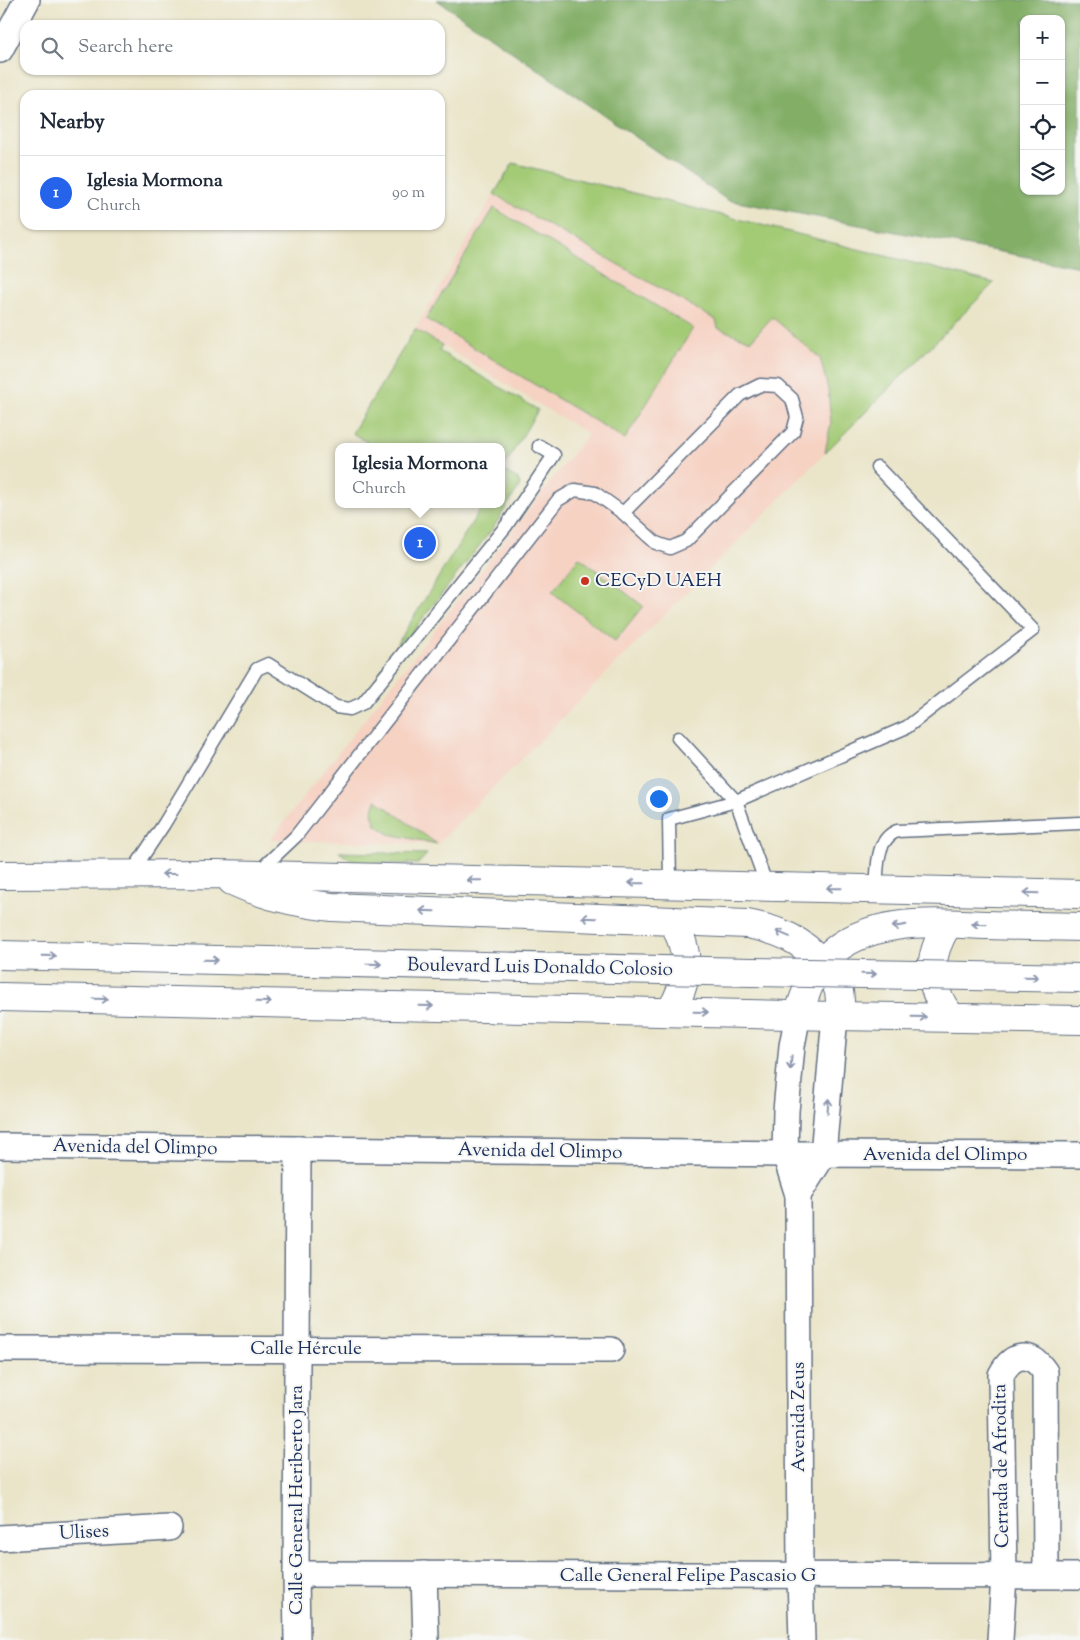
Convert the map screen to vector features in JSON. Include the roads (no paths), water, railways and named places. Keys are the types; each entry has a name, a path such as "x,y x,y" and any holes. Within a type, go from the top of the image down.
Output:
{"main road":[{"path":"217,874 245,887 274,897 302,904 332,907 747,924 789,936 802,943 814,953 835,981 840,1002 836,1016"},
{"path":"0,875 217,874 1080,894"},
{"path":"670,1012 679,998 684,984 686,968 686,952 681,936 673,921"},
{"path":"798,1014 812,975 822,962 838,948 869,933 911,924 1080,927"},
{"path":"948,924 939,938 934,952 932,968 937,994 942,1007 950,1017"},
{"name":"Boulevard Luis Donaldo Colosio","path":"0,955 1080,978"},
{"path":"0,997 1080,1020"}],"street":[{"path":"0,50 27,0"},
{"name":"Avenida Zeus","path":"798,1014 792,1046 786,1111 785,1154 798,1195 802,1640"},
{"path":"798,1195 823,1155 836,1016"},
{"name":"Avenida del Olimpo","path":"0,1146 823,1155 1080,1155"},
{"name":"Calle General Heriberto Jara","path":"297,1640 298,1149"},
{"name":"Calle Hércule","path":"0,1349 611,1350"},
{"name":"Cerrada de Afrodita","path":"1000,1640 1004,1576 1001,1375 1006,1364 1016,1358 1028,1357 1039,1362 1046,1372 1046,1575"},
{"name":"Ulises","path":"0,1538 169,1528"},
{"name":"Calle General Felipe Pascasio G","path":"296,1574 1080,1576"},
{"path":"424,1574 426,1640"}],"lane":[{"path":"255,875 296,836 558,500 575,490 595,493 623,513 656,544 670,548 686,541 793,432 797,417 792,399 778,386 760,385 740,395 623,513"},
{"path":"130,875 164,824 258,669 268,664 336,707 350,709 363,703 506,526 554,455 540,446"},
{"path":"670,884 669,819 736,801 907,727 1033,630 878,467"},
{"path":"678,738 736,801 767,886"},
{"path":"876,889 881,846 888,835 897,831 1080,822"}],"place":[{"name":"Iglesia Mormona","path":"420,543"},
{"name":"CECyD UAEH","path":"585,581"}]}
